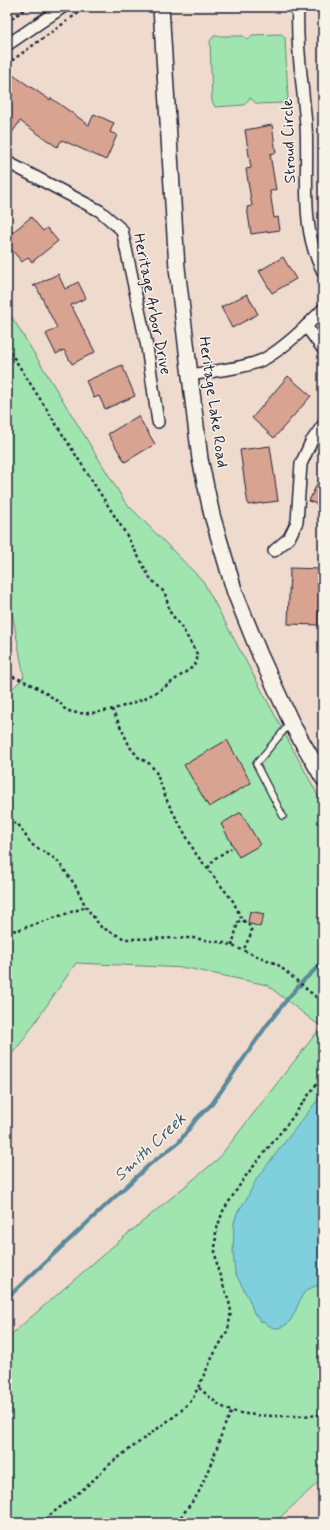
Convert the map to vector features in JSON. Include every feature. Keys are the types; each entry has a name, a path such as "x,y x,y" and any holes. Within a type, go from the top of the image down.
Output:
{"main road":[{"name":"Heritage Lake Road","path":"161,7 177,268 200,459 212,515 235,592 260,655 291,722 323,778"}],"street":[{"path":"7,45 63,7"},
{"name":"Stroud Circle","path":"298,7 300,64 306,134 306,194 309,233 313,249 323,272"},
{"name":"Heritage Arbor Drive","path":"7,162 100,211 122,230 147,347 158,422"},
{"path":"191,375 238,367 265,358 285,345 323,309"},
{"path":"306,326 323,350"},
{"path":"274,551 289,538 297,522 301,464 311,442 323,425"}],"lane":[{"path":"283,816 256,764 291,722"}],"path":[{"path":"7,22 28,7"},
{"path":"7,64 87,7"},
{"path":"7,347 126,534 150,578 165,593 170,612 184,631 197,654 197,660 194,666 151,696 124,706 92,713 78,713 66,709 39,689 14,677 7,676"},
{"path":"112,709 130,747 138,757 150,764 156,772 168,803 196,854 233,901 242,920 246,922 252,930 252,934 244,950"},
{"path":"7,822 18,824 31,844 57,860 75,885 86,907 101,927 125,939 193,938 225,943 277,964 323,1003"},
{"path":"208,868 214,860 231,848"},
{"path":"7,932 18,930 86,907"},
{"path":"232,946 238,922 242,920"},
{"path":"40,1523 87,1486 111,1463 180,1412 193,1398 214,1354 228,1330 231,1311 218,1270 215,1252 216,1231 223,1211 245,1177 292,1118 323,1075"},
{"path":"199,1388 223,1408 232,1411 276,1416 323,1415"},
{"path":"180,1523 180,1518 198,1494 224,1427 232,1411"}],"green space":[{"path":"281,34 285,37 288,99 283,103 257,104 250,98 244,105 215,107 212,101 210,41 214,36 243,36 248,40 252,35"},
{"path":"7,309 125,502 203,581 323,805 323,1478 274,1523 7,1523 7,1338 112,1247 218,1159 321,1027 267,985 187,968 76,963 23,1040 7,1060 7,694 24,677 7,585"}],"water":[{"path":"323,1093 323,1284 310,1288 306,1291 301,1298 291,1320 282,1327 274,1328 260,1321 254,1313 249,1299 235,1273 233,1253 234,1223 237,1213 247,1198 257,1178"}],"building":[{"path":"7,71 50,100 51,98 89,125 94,114 114,123 110,132 117,135 106,160 62,140 57,147 20,121 7,140"},
{"path":"272,125 276,153 270,154 276,190 270,191 274,218 278,217 280,230 251,234 247,207 252,206 246,169 251,168 245,130"},
{"path":"31,217 43,231 47,228 58,241 32,262 28,257 22,262 7,244 7,237"},
{"path":"283,257 296,279 272,293 259,271"},
{"path":"58,274 65,289 78,282 86,298 71,305 95,352 72,364 64,350 56,354 46,334 57,328 36,286 33,286"},
{"path":"247,294 258,314 232,328 221,307"},
{"path":"122,365 135,396 105,409 99,396 94,398 86,381"},
{"path":"288,376 311,396 274,438 252,418"},
{"path":"138,416 155,444 125,462 108,434"},
{"path":"270,446 278,501 248,505 240,450"},
{"path":"323,471 323,507 309,501"},
{"path":"290,568 320,569 318,625 288,624"},
{"path":"227,740 251,783 209,807 184,765"},
{"path":"241,812 260,845 239,857 221,824"},
{"path":"250,911 264,914 260,927 248,923"}],"waterway":[{"name":"Smith Creek","path":"7,1298 150,1164 179,1142 197,1118 212,1104 267,1025 289,997 323,962"}]}
